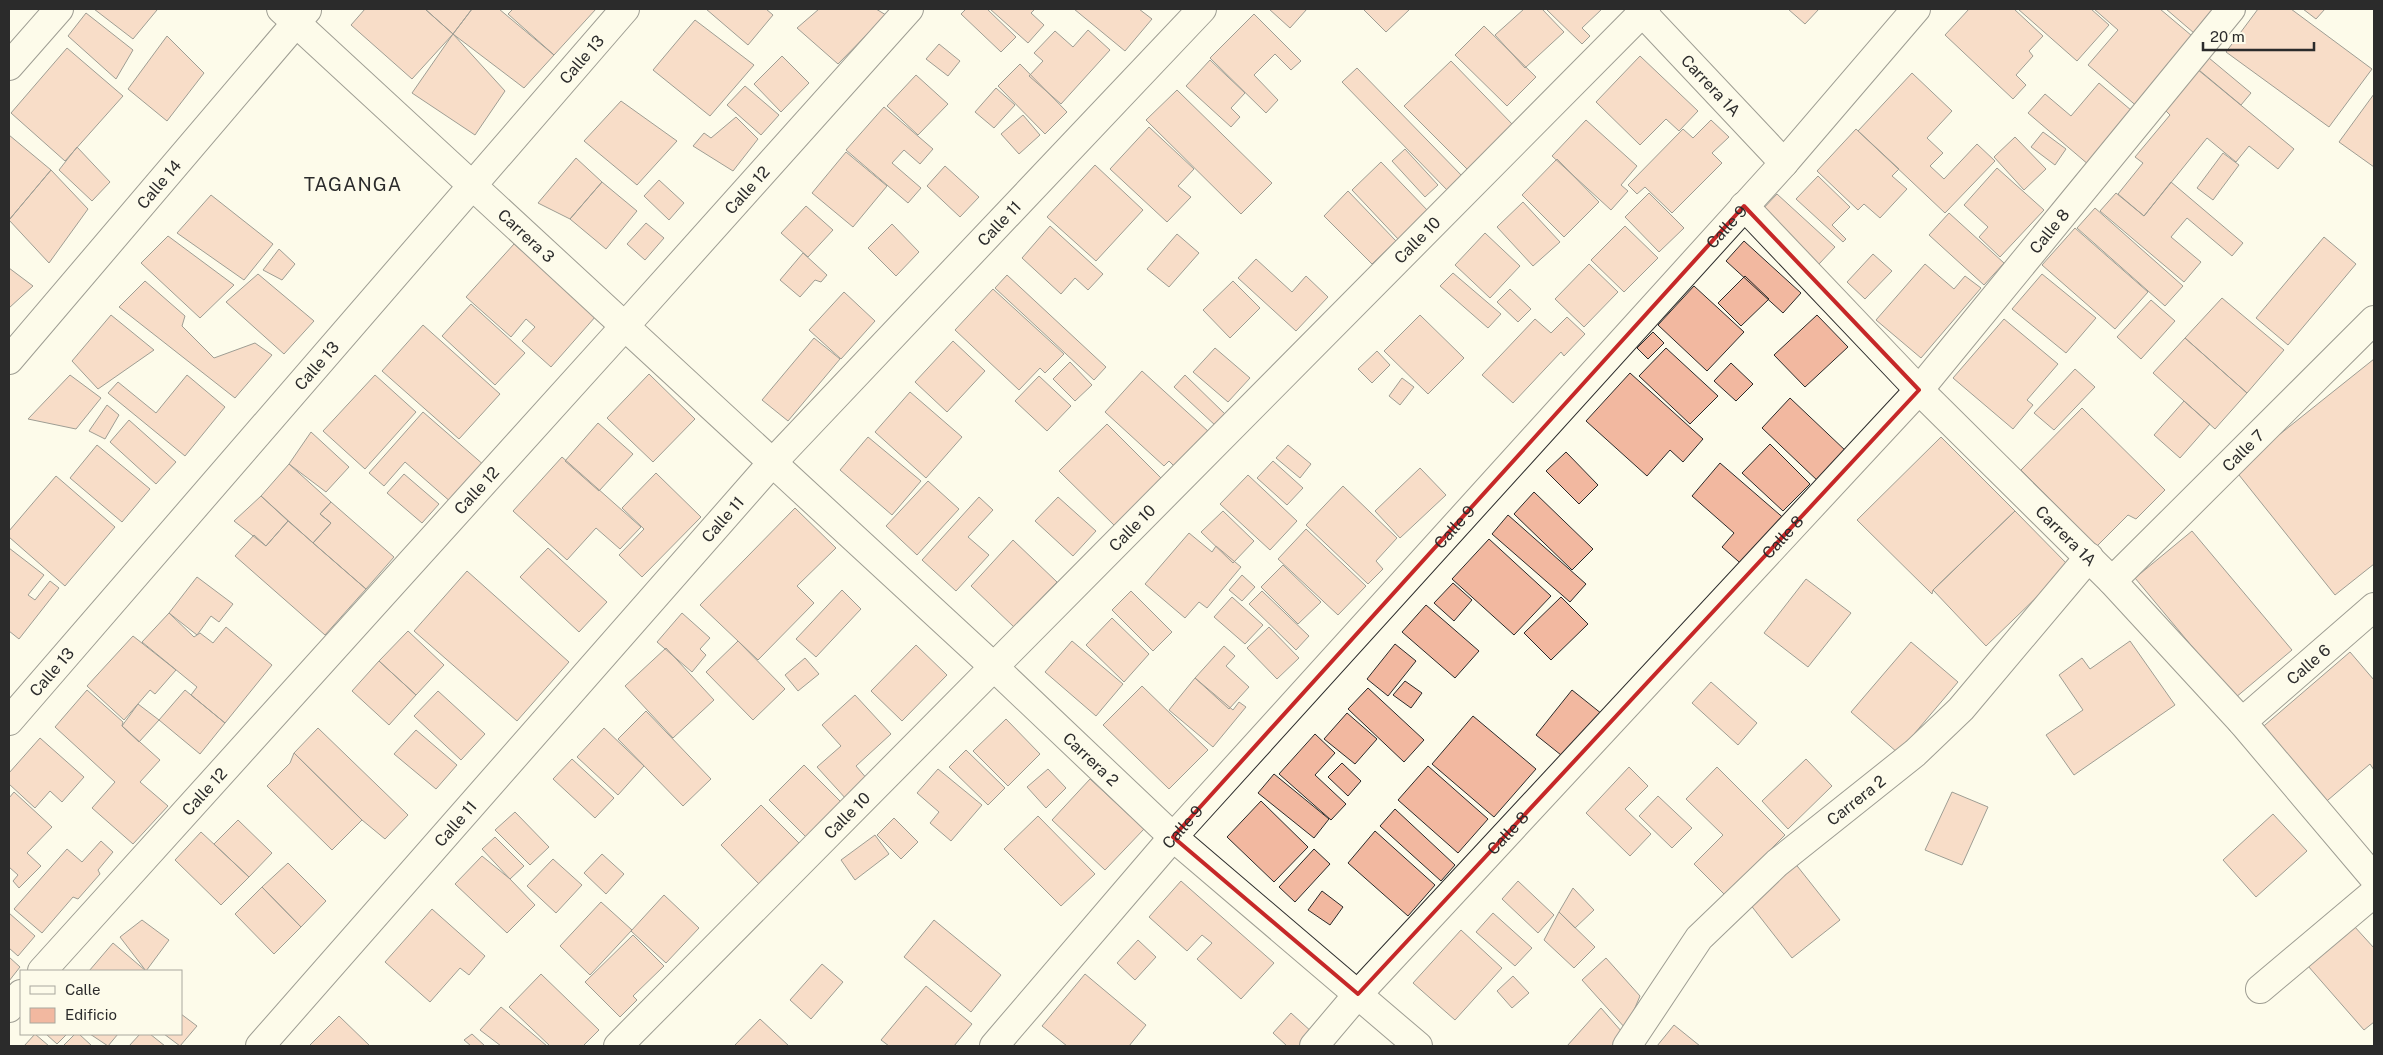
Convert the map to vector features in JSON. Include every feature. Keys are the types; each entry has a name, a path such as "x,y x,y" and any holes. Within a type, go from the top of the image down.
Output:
{"street":[{"path":"9,66 59,9"},
{"name":"Calle 13","path":"9,722 625,9"},
{"name":"Calle 12","path":"43,970 909,9"},
{"name":"Calle 11","path":"260,1046 772,464 1202,9"},
{"name":"Calle 9","path":"994,1046 1173,837 1784,163 1916,9"},
{"name":"Calle 8","path":"1314,1046 1358,994 1919,390 2231,9"},
{"name":"Carrera 1A","path":"1643,10 1784,163"},
{"name":"Calle 10","path":"618,1046 1643,10"},
{"name":"Carrera 3","path":"295,14 472,187 772,464"},
{"name":"Calle 14","path":"9,360 295,14"},
{"name":"Carrera 1A","path":"1744,206 1919,390 2112,581 2242,722 2374,878"},
{"name":"Calle 7","path":"2112,581 2374,320"},
{"name":"Carrera 2","path":"772,464 994,668 1173,837 1418,1046"},
{"name":"Carrera 2","path":"1627,1046 1699,938 1777,863 1915,753 1961,709 2088,556"},
{"name":"Calle 6","path":"2242,722 2374,607"},
{"path":"2260,989 2374,894"},
{"path":"9,1008 20,995"}],"highlighted area":[{"path":"1744,206 1919,390 1358,994 1173,837"}],"building":[{"path":"94,9 155,9 157,10 133,39"},
{"path":"365,9 425,9 453,34 412,79 351,25"},
{"path":"425,9 472,9 453,34"},
{"path":"472,9 499,9 554,55 524,88 453,34"},
{"path":"513,9 596,9 554,55 508,14"},
{"path":"706,9 766,9 773,15 748,45"},
{"path":"819,9 876,9 886,15 838,64 797,28"},
{"path":"966,9 987,9 1016,37 1001,52 961,14"},
{"path":"990,9 1035,9 1031,13 1044,25 1028,43"},
{"path":"1074,9 1139,9 1152,19 1125,51"},
{"path":"1269,9 1307,9 1290,28"},
{"path":"1363,9 1410,9 1386,32"},
{"path":"1524,9 1542,9 1564,32 1525,68 1495,35"},
{"path":"1546,9 1602,9 1582,28 1590,36 1582,44"},
{"path":"1788,9 1819,9 1805,24"},
{"path":"1969,9 2014,9 2043,36 2029,51 2033,56 2016,75 2026,85 2013,99 1945,35"},
{"path":"2018,9 2091,9 2109,25 2077,61"},
{"path":"2094,9 2160,9 2198,41 2139,108 2088,65 2118,30"},
{"path":"2166,9 2215,9 2194,33"},
{"path":"2258,9 2291,9 2372,69 2329,127 2226,52"},
{"path":"2303,9 2325,9 2316,19"},
{"path":"86,13 133,50 116,79 68,36"},
{"path":"1254,14 1301,61 1291,70 1275,54 1254,75 1278,100 1266,113 1210,58"},
{"path":"695,20 754,65 710,116 653,70"},
{"path":"1484,26 1536,77 1507,106 1455,55"},
{"path":"1088,30 1110,50 1061,104 1029,76 1043,61 1034,53 1055,31 1073,47"},
{"path":"453,34 505,91 475,135 412,93"},
{"path":"167,36 204,73 167,121 128,89"},
{"path":"939,44 960,61 948,76 926,59"},
{"path":"67,48 123,96 65,161 11,113"},
{"path":"782,56 809,83 781,112 754,84"},
{"path":"1640,56 1698,111 1679,131 1666,119 1640,145 1596,102"},
{"path":"2209,58 2251,93 2241,105 2199,70"},
{"path":"1210,60 1245,93 1231,108 1240,117 1231,127 1186,86"},
{"path":"1451,61 1513,125 1467,169 1404,106"},
{"path":"1020,64 1067,112 1045,134 998,86"},
{"path":"1357,68 1463,177 1448,191 1342,82"},
{"path":"2197,69 2294,149 2278,169 2249,146 2236,162 2207,138 2144,216 2118,194 2143,163 2135,157 2170,115 2164,109"},
{"path":"1912,73 1952,111 1927,138 1943,153 1930,166 1944,179 1977,144 1995,161 1945,213 1858,131"},
{"path":"916,75 948,104 918,135 887,106"},
{"path":"2099,83 2138,116 2089,165 2028,113 2045,94 2071,116"},
{"path":"745,86 779,115 761,135 727,105"},
{"path":"996,88 1015,105 994,128 975,112"},
{"path":"1177,90 1272,183 1241,214 1146,120"},
{"path":"2374,94 2374,167 2339,142"},
{"path":"621,101 677,141 637,185 584,141"},
{"path":"884,107 933,149 920,164 904,150 892,163 921,188 908,203 846,150"},
{"path":"1023,115 1040,135 1019,154 1001,134"},
{"path":"736,117 758,139 733,171 693,146 704,133 711,138"},
{"path":"1586,120 1637,166 1621,185 1628,191 1611,210 1552,156"},
{"path":"1711,120 1729,137 1712,153 1722,163 1672,213 1645,187 1637,194 1628,185 1683,129 1693,138"},
{"path":"1149,127 1194,169 1178,186 1191,197 1167,222 1110,169"},
{"path":"1856,129 1899,169 1892,176 1907,189 1880,218 1864,204 1858,210 1817,171"},
{"path":"2043,132 2066,149 2055,165 2031,147"},
{"path":"9,135 51,170 9,220"},
{"path":"2015,137 2046,169 2024,190 1994,157"},
{"path":"77,147 110,182 92,201 59,170"},
{"path":"1405,149 1438,185 1425,197 1392,161"},
{"path":"846,152 887,186 853,227 812,193"},
{"path":"2223,153 2239,165 2213,200 2197,188"},
{"path":"576,158 602,182 570,219 538,203"},
{"path":"1557,159 1599,202 1564,237 1522,195"},
{"path":"1381,162 1429,212 1399,240 1352,190"},
{"path":"1095,165 1143,210 1096,261 1047,217"},
{"path":"945,166 979,197 960,217 927,186"},
{"path":"1997,168 2044,210 2000,257 1979,237 1988,227 1964,205"},
{"path":"51,170 88,209 49,263 9,220"},
{"path":"1818,176 1850,207 1832,225 1846,239 1843,242 1796,199"},
{"path":"659,180 684,203 669,220 644,196"},
{"path":"602,182 637,211 606,249 570,219"},
{"path":"2171,182 2243,243 2232,256 2187,218 2171,237 2201,262 2184,282 2100,211 2116,193 2144,216"},
{"path":"1348,191 1396,241 1372,264 1324,216"},
{"path":"1649,193 1684,228 1659,252 1625,217"},
{"path":"1777,194 1835,247 1819,264 1760,212"},
{"path":"211,195 273,244 244,280 177,233"},
{"path":"1523,202 1560,242 1533,266 1497,227"},
{"path":"806,206 833,230 808,257 781,233"},
{"path":"2095,208 2183,286 2165,306 2077,228"},
{"path":"1949,213 2004,263 1984,285 1929,235"},
{"path":"646,223 664,238 645,260 627,244"},
{"path":"892,224 919,252 896,276 868,248"},
{"path":"1050,226 1103,274 1088,290 1075,278 1061,294 1022,258"},
{"path":"1625,226 1658,258 1624,292 1591,260"},
{"path":"2075,228 2148,292 2115,329 2042,265"},
{"path":"1485,233 1520,266 1490,298 1455,265"},
{"path":"1177,234 1199,253 1169,287 1147,269"},
{"path":"168,236 234,285 200,318 141,263"},
{"path":"2324,237 2356,264 2288,345 2256,318"},
{"path":"1744,241 1801,293 1783,313 1726,261"},
{"path":"514,244 596,316 551,367 522,341 535,327 526,319 511,337 466,297"},
{"path":"279,249 295,264 282,280 263,270"},
{"path":"803,253 827,275 821,282 815,280 800,297 780,280"},
{"path":"1873,254 1892,271 1865,299 1847,282"},
{"path":"1256,259 1292,292 1306,276 1328,297 1296,331 1238,278"},
{"path":"1589,264 1618,292 1584,327 1555,299"},
{"path":"1925,264 1954,289 1965,276 1981,288 1921,358 1876,320"},
{"path":"9,268 33,286 9,308"},
{"path":"1453,273 1501,314 1488,328 1440,286"},
{"path":"258,274 314,321 284,354 226,302"},
{"path":"2042,274 2096,318 2066,353 2012,309"},
{"path":"1007,275 1106,367 1094,380 995,288"},
{"path":"1745,276 1769,299 1741,326 1718,303"},
{"path":"145,281 185,316 182,326 214,358 255,343 272,355 235,398 119,307"},
{"path":"1233,281 1260,308 1230,338 1203,310"},
{"path":"1694,286 1744,332 1707,371 1658,325"},
{"path":"993,289 1064,354 1045,373 1040,368 1019,390 955,330"},
{"path":"1510,289 1531,309 1518,322 1497,302"},
{"path":"844,292 875,321 841,359 809,330"},
{"path":"2222,298 2284,350 2247,393 2185,338"},
{"path":"2151,300 2175,321 2141,359 2117,337"},
{"path":"471,304 525,353 495,385 442,336"},
{"path":"111,315 154,350 98,389 72,361"},
{"path":"1420,315 1464,358 1428,394 1384,351"},
{"path":"1817,315 1848,347 1805,387 1774,355"},
{"path":"1567,317 1585,334 1564,356 1561,352 1513,403 1482,375 1535,319 1551,333"},
{"path":"2004,319 2058,364 2027,400 2033,405 2013,429 1953,378"},
{"path":"423,325 500,394 459,439 382,371"},
{"path":"1653,332 1664,343 1648,359 1637,348"},
{"path":"814,338 840,359 788,421 762,400"},
{"path":"2185,338 2247,393 2215,429 2153,373"},
{"path":"953,341 985,371 947,412 915,382"},
{"path":"1215,348 1250,378 1228,402 1193,372"},
{"path":"1666,348 1718,396 1690,424 1639,376"},
{"path":"1377,351 1390,365 1372,383 1358,369"},
{"path":"2374,359 2374,564 2335,595 2235,470"},
{"path":"1070,362 1092,385 1075,401 1053,379"},
{"path":"1731,363 1753,384 1736,401 1714,381"},
{"path":"2075,369 2095,387 2054,430 2034,413"},
{"path":"1142,371 1209,432 1176,468 1169,461 1164,466 1105,412"},
{"path":"1630,373 1703,439 1683,462 1670,450 1647,476 1586,421"},
{"path":"649,374 695,419 653,462 607,418"},
{"path":"70,375 101,398 76,429 28,419"},
{"path":"187,375 225,407 185,456 108,393 118,382 156,413"},
{"path":"375,375 416,412 365,469 323,431"},
{"path":"1185,375 1226,415 1216,426 1174,387"},
{"path":"1039,376 1071,406 1047,431 1015,401"},
{"path":"1402,378 1414,387 1400,405 1389,396"},
{"path":"910,392 962,437 926,478 875,432"},
{"path":"1790,398 1847,452 1819,482 1762,428"},
{"path":"2184,401 2210,424 2180,458 2154,435"},
{"path":"107,405 119,415 105,439 89,431"},
{"path":"2082,408 2165,490 2136,519 2128,515 2097,546 2021,470"},
{"path":"423,412 485,466 452,503 405,462 384,486 369,473"},
{"path":"129,420 176,462 156,484 110,442"},
{"path":"598,423 633,454 599,491 565,461"},
{"path":"1107,424 1164,481 1117,528 1059,471"},
{"path":"311,432 349,467 326,492 289,464"},
{"path":"868,437 921,481 892,515 840,470"},
{"path":"1941,437 2015,511 1933,590 1932,594 1857,520"},
{"path":"1770,444 1810,484 1783,511 1742,473"},
{"path":"97,445 150,489 122,522 70,478"},
{"path":"1288,445 1311,464 1300,478 1276,458"},
{"path":"1566,452 1598,485 1579,504 1546,471"},
{"path":"562,457 641,527 620,549 596,528 567,560 513,511"},
{"path":"1273,461 1303,488 1287,505 1257,478"},
{"path":"1720,463 1787,521 1746,568 1722,547 1734,533 1692,496"},
{"path":"289,464 331,502 320,514 331,523 313,543 261,496"},
{"path":"1420,468 1446,495 1400,538 1375,511"},
{"path":"656,473 701,517 642,577 619,555 644,529 622,508"},
{"path":"404,474 439,504 422,523 387,493"},
{"path":"1248,475 1297,521 1270,550 1220,504"},
{"path":"56,476 115,527 65,586 9,537 9,531"},
{"path":"928,481 959,509 917,555 886,526"},
{"path":"1343,486 1397,538 1376,561 1383,569 1368,584 1306,525"},
{"path":"1534,492 1593,549 1572,570 1514,514"},
{"path":"261,496 288,521 266,546 234,521"},
{"path":"979,497 993,510 968,537 989,555 956,591 922,560"},
{"path":"1058,497 1096,531 1073,556 1035,521"},
{"path":"331,502 394,557 366,589 313,543 331,523 320,514"},
{"path":"795,508 836,548 797,586 814,603 758,660 700,605"},
{"path":"1223,511 1254,541 1233,563 1201,532"},
{"path":"2015,511 2069,566 1986,646 1933,590"},
{"path":"1508,515 1586,584 1570,602 1492,534"},
{"path":"288,521 366,589 325,635 235,556 254,535 266,546"},
{"path":"1306,529 1366,586 1338,615 1278,559"},
{"path":"2192,531 2292,650 2235,698 2135,578"},
{"path":"1189,533 1212,552 1216,546 1241,567 1207,608 1199,602 1185,618 1145,584"},
{"path":"1489,539 1551,596 1514,635 1452,579"},
{"path":"1013,540 1057,582 1014,627 971,586"},
{"path":"9,548 44,575 28,595 35,600 50,581 59,588 19,639 9,631"},
{"path":"548,548 607,602 579,632 520,577"},
{"path":"1283,565 1321,602 1298,624 1261,587"},
{"path":"467,571 569,662 517,721 414,631"},
{"path":"1242,575 1255,587 1242,601 1229,590"},
{"path":"197,577 233,604 219,622 211,616 197,635 169,613"},
{"path":"1806,579 1851,613 1808,667 1764,633"},
{"path":"1453,583 1472,600 1454,621 1434,603"},
{"path":"842,590 861,609 816,657 796,639"},
{"path":"1131,591 1172,632 1153,651 1112,610"},
{"path":"1262,591 1309,636 1296,650 1249,604"},
{"path":"1232,597 1263,625 1245,644 1214,617"},
{"path":"1561,597 1588,624 1551,660 1524,633"},
{"path":"1426,605 1479,651 1455,678 1402,632"},
{"path":"169,613 194,637 200,633 213,643 226,627 272,665 225,723 191,695 197,687 142,642"},
{"path":"682,613 710,638 700,649 706,655 692,672 657,642"},
{"path":"1112,618 1149,654 1124,682 1086,645"},
{"path":"1269,627 1299,658 1277,679 1247,648"},
{"path":"408,631 444,665 416,695 379,661"},
{"path":"133,636 176,670 155,694 150,690 124,720 87,686"},
{"path":"738,641 785,689 753,720 706,672"},
{"path":"1072,641 1123,684 1096,716 1045,672"},
{"path":"2130,641 2175,705 2074,775 2046,735 2083,710 2059,675 2082,658 2090,669"},
{"path":"1911,642 1958,682 1898,753 1851,712"},
{"path":"1395,644 1416,661 1388,696 1367,679"},
{"path":"916,645 947,675 902,721 871,691"},
{"path":"1224,646 1235,656 1226,666 1249,687 1229,709 1195,678"},
{"path":"666,648 714,700 673,738 625,686"},
{"path":"2350,652 2374,680 2374,770 2370,764 2321,806 2258,731"},
{"path":"805,658 819,674 798,691 785,675"},
{"path":"379,661 416,695 389,725 352,691"},
{"path":"1195,678 1233,710 1239,702 1246,707 1213,747 1169,710"},
{"path":"1405,681 1422,693 1411,708 1393,695"},
{"path":"1711,682 1757,723 1738,745 1692,703"},
{"path":"1142,686 1208,750 1169,789 1103,725"},
{"path":"1368,688 1424,740 1404,762 1348,709"},
{"path":"87,690 123,722 122,726 160,760 140,782 168,806 133,844 92,808 115,782 55,727"},
{"path":"185,690 225,723 200,754 159,720"},
{"path":"1572,690 1607,718 1571,763 1536,735"},
{"path":"438,691 485,734 461,760 414,716"},
{"path":"855,695 891,734 856,766 868,780 847,800 817,767 841,746 822,725"},
{"path":"138,704 159,720 139,742 122,726"},
{"path":"646,711 711,779 683,806 618,739"},
{"path":"1347,713 1377,739 1355,764 1324,739"},
{"path":"1473,716 1536,769 1494,817 1432,764"},
{"path":"1006,719 1040,754 1008,786 973,751"},
{"path":"318,728 408,815 385,839 362,820 294,753"},
{"path":"604,728 644,766 618,795 577,757"},
{"path":"416,730 457,765 436,789 394,754"},
{"path":"1315,734 1335,753 1315,775 1346,804 1331,820 1279,774"},
{"path":"40,738 84,777 62,802 50,791 35,808 9,784 9,773"},
{"path":"966,750 1005,788 988,805 949,767"},
{"path":"294,753 362,820 332,850 267,786 290,763"},
{"path":"572,759 614,798 595,818 553,779"},
{"path":"1806,759 1832,786 1788,829 1762,801"},
{"path":"1342,763 1361,781 1348,796 1328,777"},
{"path":"804,765 846,807 811,842 769,800"},
{"path":"1428,766 1488,819 1458,853 1398,800"},
{"path":"1629,767 1648,786 1625,809 1651,834 1630,856 1586,813"},
{"path":"1717,767 1785,835 1725,895 1694,864 1723,835 1686,799"},
{"path":"938,769 982,805 951,841 930,823 939,812 917,793"},
{"path":"1048,769 1066,788 1046,808 1027,787"},
{"path":"1274,774 1329,819 1314,838 1258,793"},
{"path":"1090,779 1144,829 1105,870 1052,820"},
{"path":"14,792 52,827 27,853 41,866 19,888 13,881 18,875 9,867 9,798"},
{"path":"1952,792 1988,807 1962,865 1925,850"},
{"path":"1658,796 1692,828 1672,848 1639,816"},
{"path":"1261,801 1308,847 1274,882 1227,837"},
{"path":"761,805 800,844 759,884 721,845"},
{"path":"1395,809 1455,865 1441,881 1380,826"},
{"path":"515,812 549,847 530,865 495,830"},
{"path":"2273,814 2307,851 2256,897 2223,860"},
{"path":"1038,816 1095,874 1061,906 1004,849"},
{"path":"894,818 918,842 901,859 877,835"},
{"path":"238,820 272,853 249,877 214,844"},
{"path":"1375,831 1435,885 1408,916 1348,863"},
{"path":"201,832 249,877 221,905 175,860"},
{"path":"875,835 889,854 855,880 841,860"},
{"path":"495,837 524,866 510,879 482,849"},
{"path":"101,841 113,852 98,870 100,874 78,899 73,897 42,933 14,909 67,849 82,862"},
{"path":"1314,849 1330,864 1295,902 1279,887"},
{"path":"602,854 624,874 606,894 584,873"},
{"path":"482,856 510,879 535,905 507,933 455,884"},
{"path":"553,859 582,885 556,913 527,886"},
{"path":"1794,862 1840,920 1792,958 1746,899"},
{"path":"288,863 326,901 301,927 262,887"},
{"path":"1181,881 1274,963 1241,999 1197,959 1212,943 1202,935 1187,951 1149,917"},
{"path":"1518,881 1554,915 1538,933 1502,899"},
{"path":"262,887 301,927 274,954 235,914"},
{"path":"1573,888 1594,910 1575,928 1559,912"},
{"path":"1322,891 1343,907 1330,925 1308,910"},
{"path":"664,895 699,928 666,963 631,931"},
{"path":"601,902 632,930 590,975 560,946"},
{"path":"432,909 485,956 469,975 460,968 430,1002 385,962"},
{"path":"1559,912 1595,947 1574,968 1544,940"},
{"path":"9,913 35,936 18,956 9,948"},
{"path":"1493,913 1532,948 1515,966 1476,932"},
{"path":"142,920 169,940 145,970 120,937"},
{"path":"934,920 1001,975 971,1012 904,957"},
{"path":"2354,926 2374,948 2374,1022 2364,1030 2308,966"},
{"path":"1461,930 1502,968 1455,1020 1413,983"},
{"path":"633,935 664,966 633,996 637,1000 620,1017 585,982"},
{"path":"1138,940 1156,957 1135,980 1117,963"},
{"path":"113,943 145,970 90,970"},
{"path":"9,957 20,967 9,981"},
{"path":"1606,958 1640,996 1626,1029 1582,980"},
{"path":"822,964 843,982 811,1019 790,1000"},
{"path":"541,974 599,1030 583,1046 550,1046 509,1007"},
{"path":"1085,974 1146,1025 1129,1046 1067,1046 1042,1026"},
{"path":"1513,976 1529,993 1512,1008 1497,991"},
{"path":"926,986 972,1024 954,1046 889,1046 881,1040"},
{"path":"501,1007 547,1046 501,1046 480,1030"},
{"path":"1601,1008 1622,1032 1614,1046 1567,1046"},
{"path":"1291,1013 1313,1033 1301,1046 1287,1046 1273,1033"},
{"path":"182,1015 197,1026 180,1046 165,1035 182,1035"},
{"path":"339,1016 370,1046 309,1046"},
{"path":"760,1019 789,1046 736,1046"},
{"path":"1674,1025 1700,1046 1657,1046"},
{"path":"472,1034 485,1046 471,1046 464,1040"},
{"path":"36,1035 49,1046 24,1046"},
{"path":"47,1035 66,1035 57,1044"},
{"path":"74,1035 80,1035 92,1046 63,1046"},
{"path":"92,1035 117,1035 108,1046"},
{"path":"139,1035 151,1035 165,1046 129,1046"}],"district":[{"name":"TAGANGA","path":"353,184"}]}
